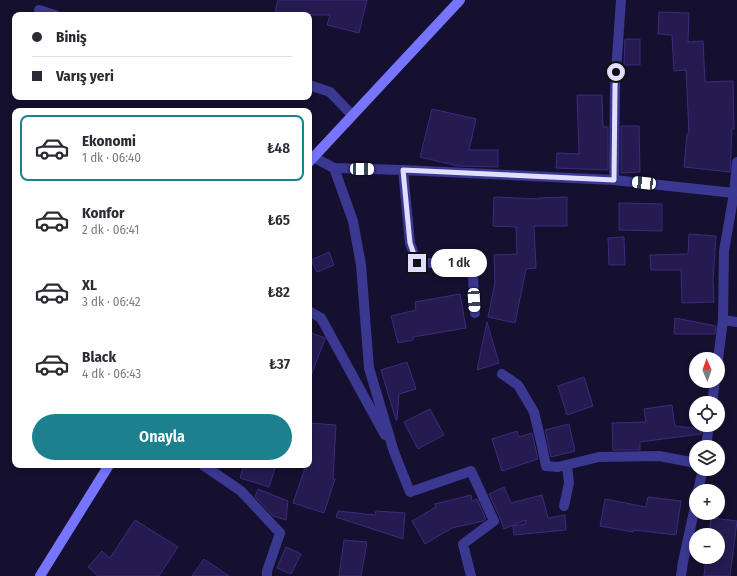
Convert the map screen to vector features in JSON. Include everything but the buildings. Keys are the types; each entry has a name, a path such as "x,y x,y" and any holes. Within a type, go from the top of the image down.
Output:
{"main road":[{"path":"312,159 460,0"},
{"path":"40,576 107,468"}],"street":[{"path":"614,180 615,86 621,0"},
{"path":"38,10 45,12"},
{"path":"312,86 330,92 352,115"},
{"path":"312,160 334,168 614,180 734,193"},
{"path":"719,352 723,320 724,251 734,193 737,162"},
{"path":"334,168 353,221 361,265 369,368 394,452 410,492 471,471 494,520 463,544 471,576"},
{"path":"403,170 410,243 417,263 444,263 472,260 475,313"},
{"path":"312,313 321,318 394,452"},
{"path":"723,320 737,322"},
{"path":"502,374 518,385 534,412 546,466 558,467 599,457 659,456 689,462"},
{"path":"564,506 569,483 567,465"},
{"path":"207,468 241,491 280,534 267,571 268,576"},
{"path":"681,576 692,520"}],"route":[{"path":"417,263 410,243 403,170 614,180 616,72"}]}
